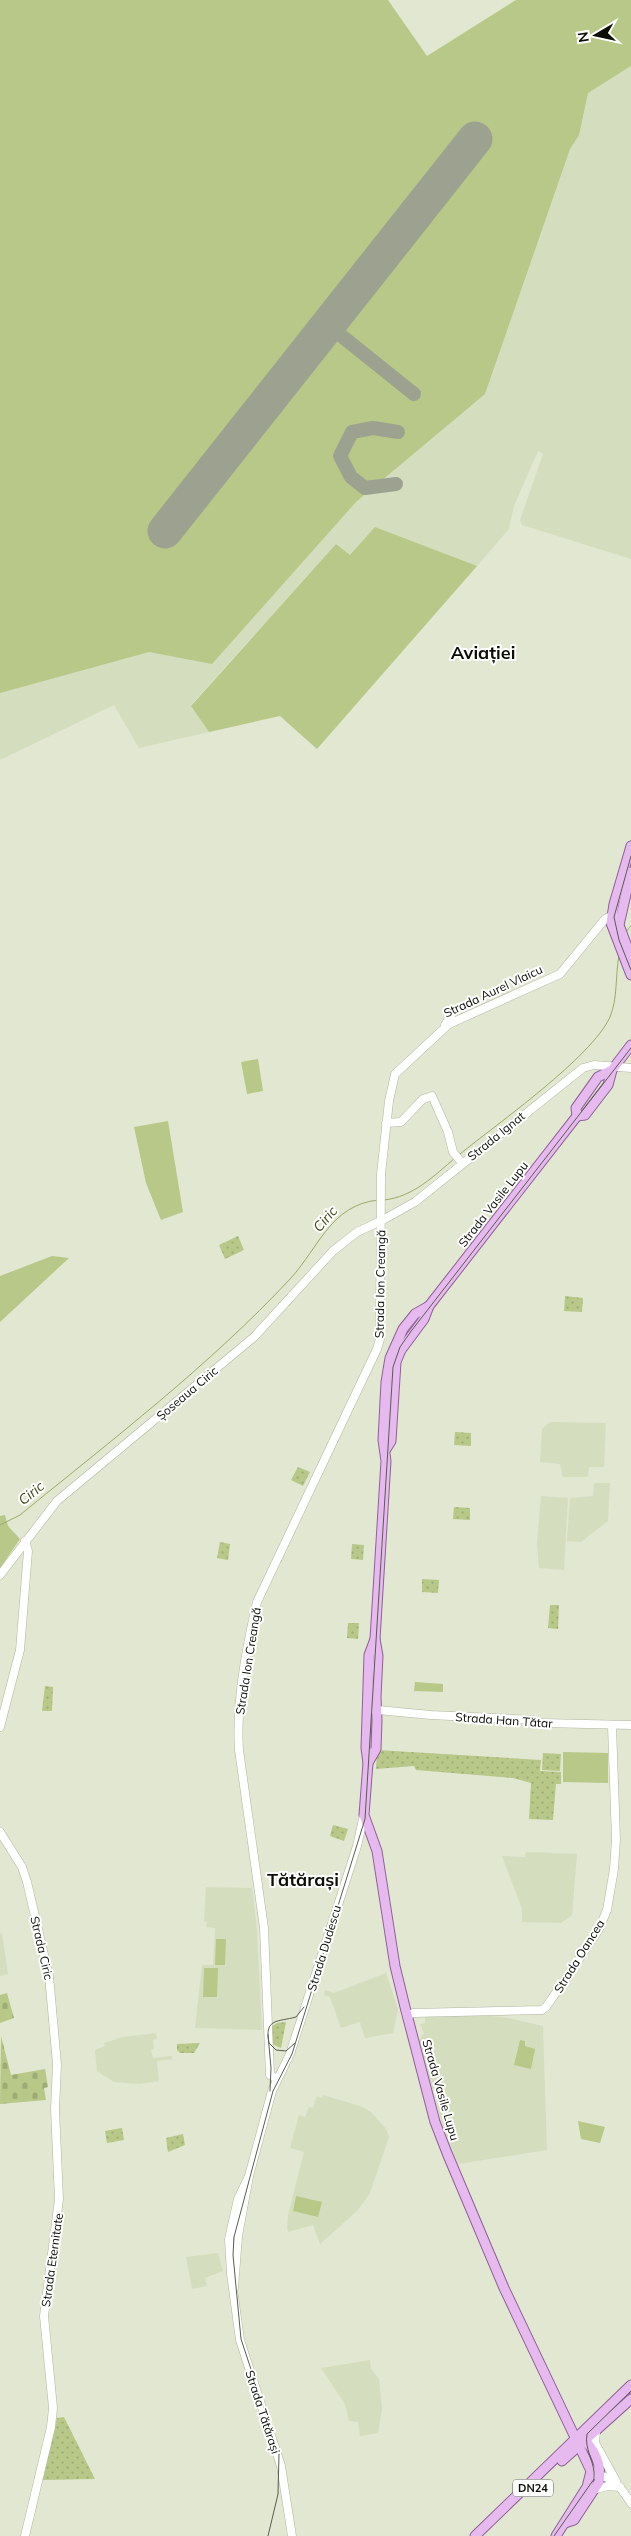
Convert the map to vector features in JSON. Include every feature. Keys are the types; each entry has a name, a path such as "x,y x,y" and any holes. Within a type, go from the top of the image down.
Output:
{"main road":[{"name":"Strada Aurel Vlaicu","path":"631,846 616,897 616,929 627,957 631,975"},
{"name":"Strada Aurel Vlaicu","path":"616,918 631,872"},
{"name":"Strada Vasile Lupu","path":"368,1763 376,1748 378,1656 375,1639 386,1449 391,1440 396,1362 401,1350 424,1319 429,1306 576,1116 585,1115 595,1103 608,1085 613,1068 631,1046"},
{"name":"Strada Vasile Lupu","path":"375,1639 369,1655 366,1748 368,1763 364,1815 378,1851 395,1966 435,2122 446,2153 504,2288 579,2439 597,2458 596,2475"},
{"name":"DN24","path":"482,2536 631,2385"},
{"name":"DN24","path":"474,2536 579,2439 596,2431 631,2399"},
{"path":"565,2523 574,2520 596,2489 596,2475"},
{"path":"556,2536 590,2480 596,2475"}],"street":[{"name":"Strada Aurel Vlaicu","path":"598,928 600,920 616,897"},
{"name":"Strada Aurel Vlaicu","path":"395,1074 456,1020 560,974 605,920 616,918"},
{"path":"598,928 607,924 616,929"},
{"path":"444,1029 453,1012"},
{"name":"Strada Ignat","path":"381,1221 415,1202 461,1161 574,1074 594,1065 631,1068"},
{"name":"Strada Ion Creangă","path":"271,2094 263,1916 239,1750 238,1731 242,1693 250,1634 257,1602 377,1349 381,1328 382,1149 395,1074"},
{"path":"386,1123 401,1122 423,1099 432,1096 448,1132 453,1152 461,1161"},
{"name":"Șoseaua Ciric","path":"0,1575 57,1501 254,1337 333,1251 357,1232 381,1221"},
{"path":"0,1726 20,1650 28,1551 25,1541"},
{"name":"Strada Han Tătar","path":"367,1708 612,1726 631,1725"},
{"name":"Strada Oancea","path":"407,2016 421,2013 489,2010 531,2012 546,2007 599,1929 606,1910 616,1839 612,1726"},
{"name":"Strada Dudescu","path":"277,2079 293,2047 357,1846 364,1815"},
{"name":"Strada Ciric","path":"0,1832 25,1875 43,1948 53,2003 57,2072"},
{"name":"Strada Eternitate","path":"25,2536 51,2427 53,2408 44,2316 59,2199 55,2109 57,2072"},
{"path":"249,2176 271,2094 277,2079 270,2075"},
{"name":"Strada Tătărași","path":"234,2288 238,2236 249,2176"},
{"name":"Strada Tătărași","path":"249,2176 238,2199 228,2239 240,2340 281,2466 292,2536"},
{"path":"596,2431 595,2443 631,2503"},
{"path":"596,2475 618,2484"},
{"path":"596,2489 618,2484"}],"shaded area":[{"path":"631,66 631,559 522,525 520,520 543,454 538,451 514,506 509,529 477,566 350,556 336,544 191,705 209,732 139,748 114,705 0,760 0,227 589,92"},
{"path":"550,1422 606,1423 604,1467 589,1467 588,1477 563,1477 560,1464 540,1462 542,1429"},
{"path":"594,1483 610,1483 608,1521 581,1542 567,1541 570,1498 593,1496"},
{"path":"541,1496 568,1498 564,1570 539,1568 537,1543"},
{"path":"526,1852 577,1854 572,1915 561,1923 522,1922 522,1909 502,1856 525,1857"},
{"path":"206,1887 252,1888 257,1930 262,2030 195,2028 202,1965 213,1965 215,1928 206,1927 207,1922 204,1921"},
{"path":"2,1933 8,1974 0,1976 0,1934"},
{"path":"386,1973 398,2009 393,2033 365,2038 360,2022 341,2028 330,1997 324,1995 325,1990 334,1993"},
{"path":"484,2015 543,2026 547,2150 458,2164 441,2120 436,2102 438,2093 432,2089 418,2042 424,2033 420,2024 425,2023 425,2017"},
{"path":"156,2033 157,2039 153,2040 154,2049 151,2050 153,2058 172,2056 172,2059 157,2061 159,2081 140,2084 114,2082 97,2071 95,2050 105,2046 104,2043 123,2037"},
{"path":"323,2095 363,2107 371,2112 386,2129 389,2137 370,2193 357,2211 320,2244 313,2225 288,2232 287,2228 288,2215 304,2152 290,2148 299,2115 305,2117 309,2107 313,2108 317,2096 322,2098"},
{"path":"218,2253 223,2271 205,2278 207,2286 192,2289 186,2257"},
{"path":"370,2360 371,2369 379,2379 382,2409 378,2433 360,2436 358,2422 349,2421 345,2404 321,2368"}],"green space":[{"path":"0,0 388,0 427,56 516,0 631,0 631,66 588,93 579,135 570,149 485,394 356,502 212,664 149,652 0,693"},
{"path":"375,527 477,566 317,749 280,716 209,732 191,706 336,544 350,555"},
{"path":"258,1059 263,1091 247,1094 241,1062"},
{"path":"168,1121 183,1212 161,1220 146,1183 134,1127"},
{"path":"238,1236 244,1250 225,1259 219,1245"},
{"path":"52,1256 69,1258 0,1322 0,1276"},
{"path":"565,1296 583,1298 582,1312 564,1311"},
{"path":"455,1432 471,1433 471,1446 454,1445"},
{"path":"298,1467 310,1472 303,1486 291,1480"},
{"path":"454,1507 470,1508 470,1520 453,1519"},
{"path":"5,1515 8,1526 20,1539 0,1568 0,1516"},
{"path":"220,1542 230,1544 228,1560 217,1558"},
{"path":"352,1544 364,1545 363,1560 351,1559"},
{"path":"422,1579 439,1580 438,1593 422,1592"},
{"path":"550,1605 559,1605 558,1629 548,1628"},
{"path":"348,1623 359,1623 358,1639 347,1638"},
{"path":"415,1682 443,1684 443,1692 414,1691"},
{"path":"45,1686 53,1687 52,1711 42,1711"},
{"path":"377,1750 541,1760 540,1771 561,1772 561,1784 556,1784 553,1820 529,1819 531,1783 513,1778 416,1770 414,1766 376,1769"},
{"path":"563,1752 608,1753 608,1783 563,1782"},
{"path":"543,1753 561,1754 560,1771 542,1770"},
{"path":"333,1825 348,1829 344,1841 330,1836"},
{"path":"216,1939 226,1939 225,1965 215,1965"},
{"path":"204,1968 218,1968 217,1997 203,1997"},
{"path":"7,1993 14,2018 0,2023 0,1995"},
{"path":"286,2022 281,2048 272,2044 271,2027 277,2023"},
{"path":"1,2036 11,2075 45,2069 48,2087 44,2088 46,2100 0,2104"},
{"path":"520,2040 525,2041 525,2046 535,2049 531,2069 514,2065"},
{"path":"200,2043 194,2053 180,2053 177,2050 177,2044"},
{"path":"578,2121 605,2127 600,2143 581,2139"},
{"path":"122,2128 124,2140 107,2143 105,2131"},
{"path":"183,2134 185,2145 168,2152 166,2138"},
{"path":"296,2196 322,2202 318,2217 293,2211"},
{"path":"64,2417 95,2479 42,2480 57,2418"}],"waterway":[{"name":"Ciric","path":"625,933 631,926"},
{"name":"Ciric","path":"460,1154 564,1070 600,1033 613,1010 619,956"},
{"name":"Ciric","path":"384,1200 395,1198 414,1190 455,1158"},
{"name":"Ciric","path":"0,1525 20,1515 194,1372 291,1278 327,1229 337,1219 349,1210 378,1200"}],"taxiway":[{"path":"328,325 414,394"},
{"path":"396,484 365,488 351,477 340,456 352,432 373,428 398,432"}],"runway":[{"path":"165,531 475,139"}],"tram line":[{"path":"631,856 614,917 619,940 631,970"},
{"path":"268,2536 278,2494 279,2454 241,2339 233,2255 234,2237 273,2091 292,2054 365,1819 393,1367 400,1347 412,1330 631,1048"},
{"path":"295,2043 286,2051 276,2050 269,2043 269,2029 274,2022 296,2017 304,2007"},
{"path":"268,2035 271,2068 270,2091"},
{"path":"554,2536 594,2479 593,2467 587,2446 587,2434 631,2391"}],"district":[{"name":"Aviației","path":"483,652"},
{"name":"Tătărași","path":"303,1879"}]}
